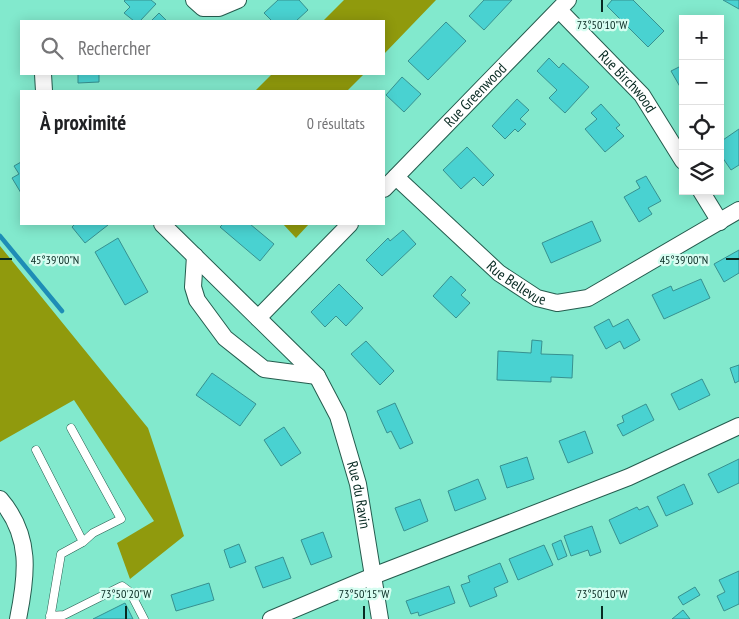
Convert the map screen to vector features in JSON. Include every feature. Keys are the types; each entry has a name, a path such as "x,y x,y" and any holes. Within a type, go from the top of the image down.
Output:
{"street":[{"path":"194,0 203,8 219,8 238,0"},
{"name":"Rue Birchwood","path":"564,5 642,95 679,155"},
{"name":"Rue Greenwood","path":"385,188 564,5"},
{"path":"43,75 44,90"},
{"name":"Rue Bellevue","path":"396,177 499,273 536,298 557,304 588,298 739,210"},
{"path":"703,195 720,222"},
{"name":"Rue du Ravin","path":"163,225 317,376 338,416 358,484 380,619"},
{"path":"258,318 349,225"},
{"path":"195,256 193,287 197,300 225,338 264,369 317,376"},
{"path":"271,619 373,576 629,477 739,426"},
{"path":"0,499 15,522 24,552 26,581 18,619"}],"lane":[{"path":"71,428 121,519 93,533 83,542 61,554 50,617 64,615 122,586 130,592 144,619"},
{"path":"36,450 83,542"}],"green space":[{"path":"344,0 436,0 385,53 385,20 324,20"},
{"path":"271,75 363,75 348,90 256,90"},
{"path":"284,225 308,225 296,238"},
{"path":"0,246 148,428 184,536 130,579 117,543 154,521 74,400 0,442"}],"building":[{"path":"151,0 156,4 141,20 133,20 124,13 130,7 124,1"},
{"path":"278,0 299,0 308,10 297,20 271,20 264,13"},
{"path":"484,0 512,0 484,30 469,16"},
{"path":"612,0 633,0 664,31 648,47 607,6"},
{"path":"723,0 739,0 739,9"},
{"path":"159,13 166,20 152,20"},
{"path":"446,22 466,41 428,80 408,61"},
{"path":"549,58 559,68 563,63 589,87 565,113 549,98 557,90 537,71"},
{"path":"679,67 679,85 671,71"},
{"path":"78,75 99,75 99,82 78,83"},
{"path":"402,77 421,94 404,112 386,95"},
{"path":"517,99 529,110 520,119 526,124 518,132 515,129 505,139 492,126"},
{"path":"601,104 620,125 616,128 624,136 605,152 585,129 597,119 591,113"},
{"path":"739,129 739,165 731,170 724,160 724,139"},
{"path":"467,147 494,175 483,186 474,177 461,189 443,170"},
{"path":"20,163 20,191 12,178 19,174 14,166"},
{"path":"646,176 661,201 648,208 652,214 639,222 624,197 640,188 636,181"},
{"path":"592,221 601,241 551,263 542,243"},
{"path":"74,225 108,225 85,243 72,227"},
{"path":"222,225 251,225 274,244 260,261 220,227"},
{"path":"403,230 416,244 382,276 366,260 388,238 390,241"},
{"path":"118,238 148,292 125,305 95,252"},
{"path":"739,250 739,273 724,282 714,264"},
{"path":"451,276 466,290 461,295 470,303 456,318 433,296"},
{"path":"701,279 710,298 664,319 652,295 671,286 673,291"},
{"path":"339,284 363,308 346,326 336,316 325,327 311,312"},
{"path":"609,319 613,327 628,319 640,340 624,349 620,341 606,349 594,327"},
{"path":"532,340 542,341 541,354 573,355 572,378 551,377 551,382 497,380 498,351 531,353"},
{"path":"366,341 394,371 380,385 351,354"},
{"path":"739,365 739,381 735,383 730,368"},
{"path":"212,373 256,404 240,426 196,395"},
{"path":"702,379 710,395 679,410 671,394"},
{"path":"395,403 413,443 400,449 391,431 387,433 377,411"},
{"path":"646,404 654,420 623,436 617,425 624,422 622,416"},
{"path":"284,427 301,453 281,466 264,440"},
{"path":"585,431 593,453 568,463 559,441"},
{"path":"527,457 534,479 507,488 500,466"},
{"path":"739,459 739,483 718,493 708,474"},
{"path":"478,479 486,499 455,511 448,491"},
{"path":"684,484 693,504 666,516 657,497"},
{"path":"420,499 428,521 404,531 395,508"},
{"path":"648,506 658,526 620,544 609,520 637,507 639,510"},
{"path":"592,526 601,552 590,556 588,550 571,556 564,536"},
{"path":"323,532 332,557 311,565 301,540"},
{"path":"561,540 567,556 558,560 552,544"},
{"path":"239,544 246,562 230,568 224,550"},
{"path":"544,545 553,565 518,580 509,559"},
{"path":"283,557 291,578 263,588 255,567"},
{"path":"500,563 508,582 494,588 497,596 470,607 461,585 470,582 468,576"},
{"path":"739,571 739,604 724,611 717,596 725,592 719,580"},
{"path":"209,583 214,600 176,611 171,595"},
{"path":"449,586 455,603 419,616 418,612 411,614 406,601"},
{"path":"695,587 700,595 683,605 678,597"},
{"path":"125,603 133,619 93,619"},
{"path":"683,610 690,619 672,619"}],"waterway":[{"path":"0,236 62,311"}]}
